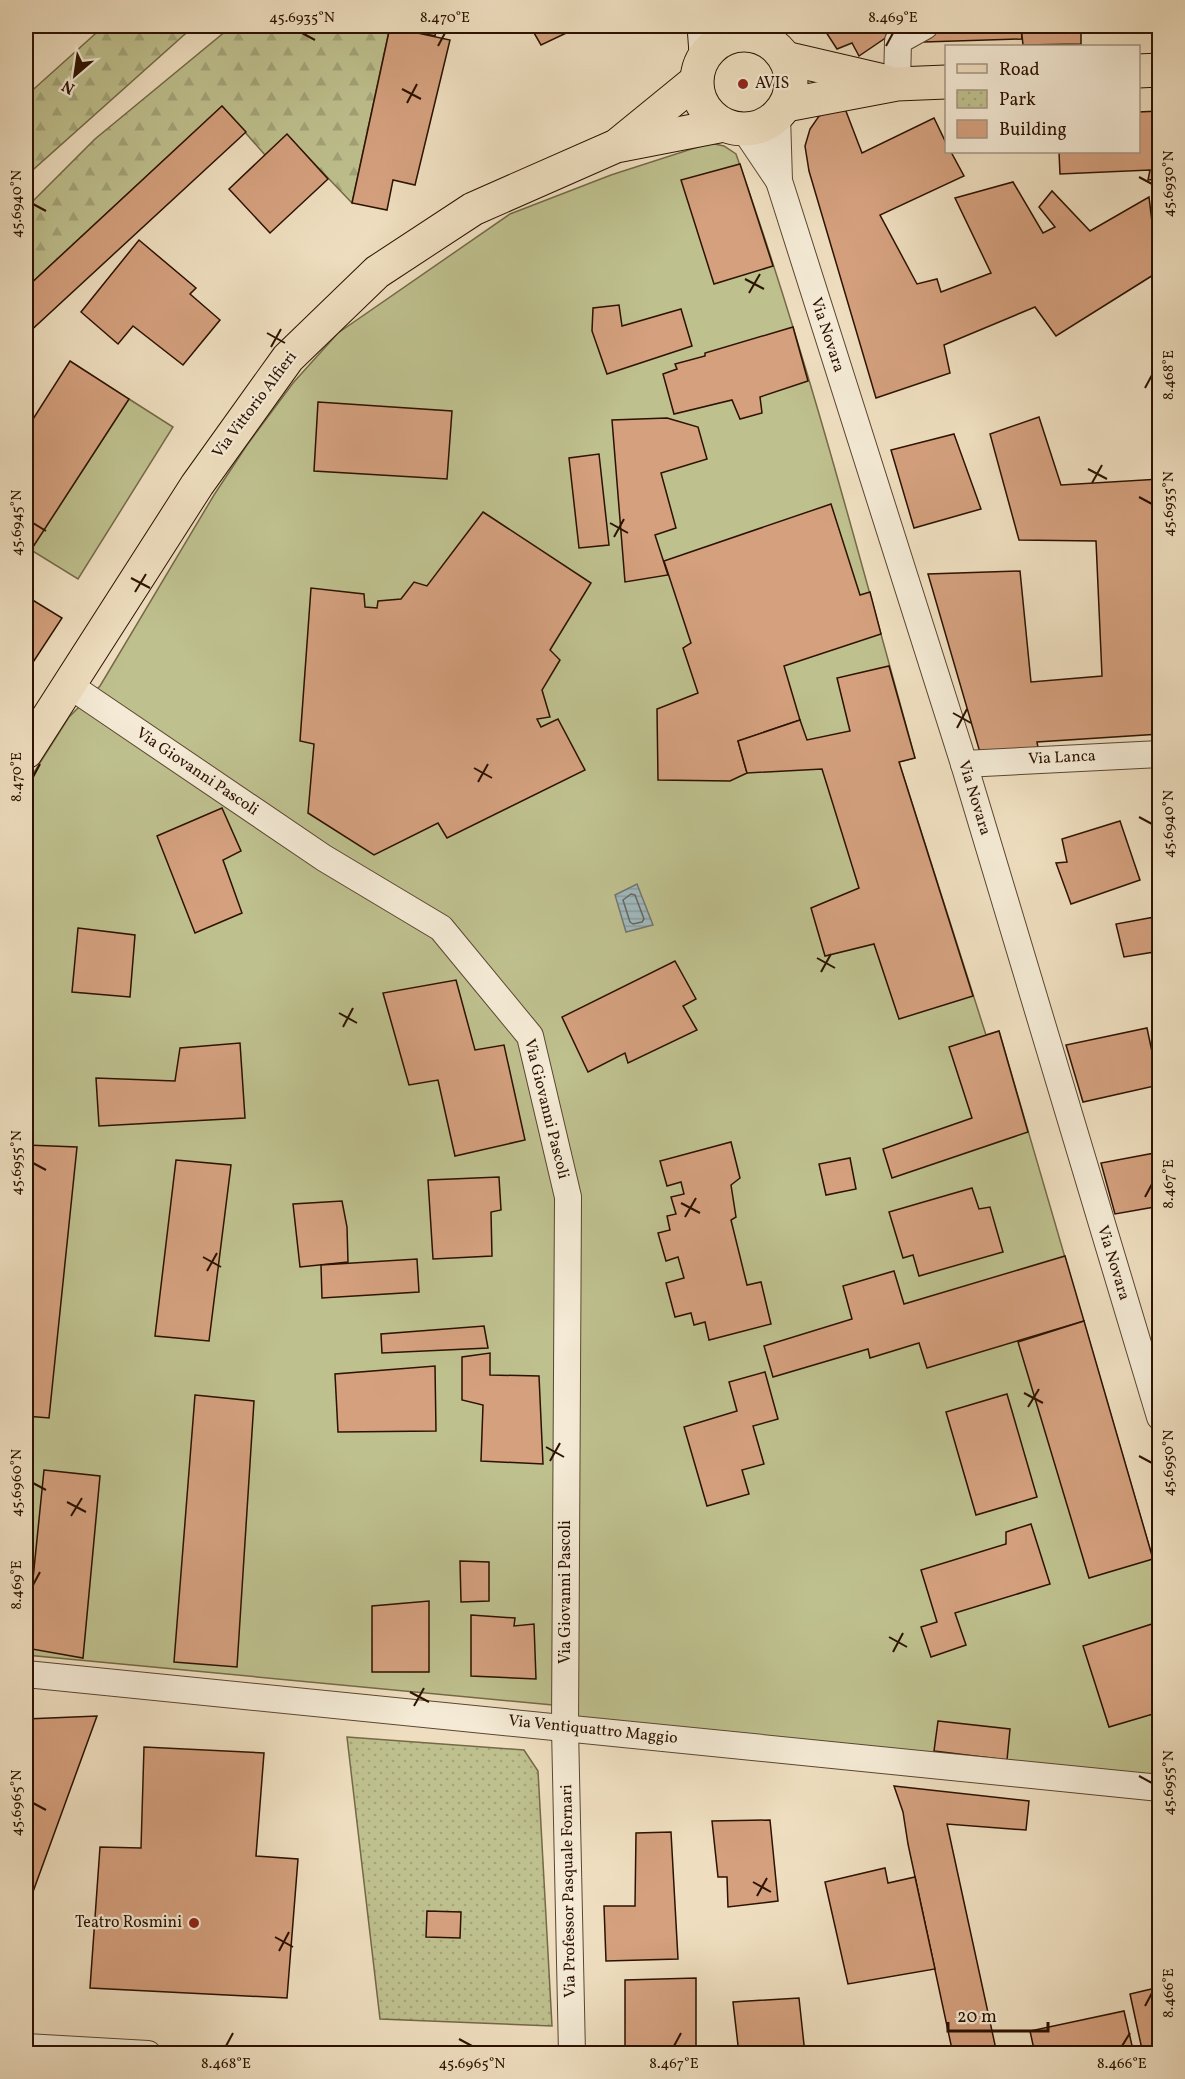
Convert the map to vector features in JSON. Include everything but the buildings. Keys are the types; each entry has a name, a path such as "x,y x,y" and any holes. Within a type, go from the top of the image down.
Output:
{"main road":[{"path":"781,110 791,90 791,74 785,58 767,40 752,30 728,37 702,53 698,94 704,107 713,117 734,127 756,128 781,110 897,84 945,82"},
{"name":"Via Vittorio Alfieri","path":"616,146 702,53"},
{"path":"785,58 897,84"},
{"path":"1140,71 1160,70"},
{"name":"Via Vittorio Alfieri","path":"26,753 197,486 288,358 376,272 473,209 616,146 734,127"}],"street":[{"path":"897,84 898,41 925,26"},
{"name":"Via Novara","path":"781,110 779,181 964,764 1159,1414"},
{"name":"Via Novara","path":"734,127 779,181"},
{"name":"Via Giovanni Pascoli","path":"69,685 324,858 441,928 530,1036 568,1197 565,1728"},
{"name":"Via Lanca","path":"964,764 1160,754"},
{"name":"Via Ventiquattro Maggio","path":"26,1674 1160,1788"},
{"name":"Via Professor Pasquale Fornari","path":"565,1728 572,2054"},
{"path":"26,2047 148,2054"}],"green space":[{"path":"104,26 194,26 26,176 26,96"},
{"path":"232,26 390,26 352,203 287,135 265,155 222,106 26,288 26,208 95,139"},
{"path":"710,143 724,146 736,154 786,303 831,454 915,758 899,762 986,1035 999,1031 1159,1580 1159,1788 576,1729 574,1707 26,1655 26,785 69,717 100,686 214,495 247,445 293,383 338,333 510,214 611,175"},
{"path":"129,399 173,427 78,579 31,550"},
{"path":"347,1737 524,1750 538,1771 552,2026 380,2019"}],"water":[{"path":"637,884 653,925 626,932 615,895"}],"place":[{"name":"AVIS","path":"743,84"},
{"name":"Teatro Rosmini","path":"194,1923"}]}
